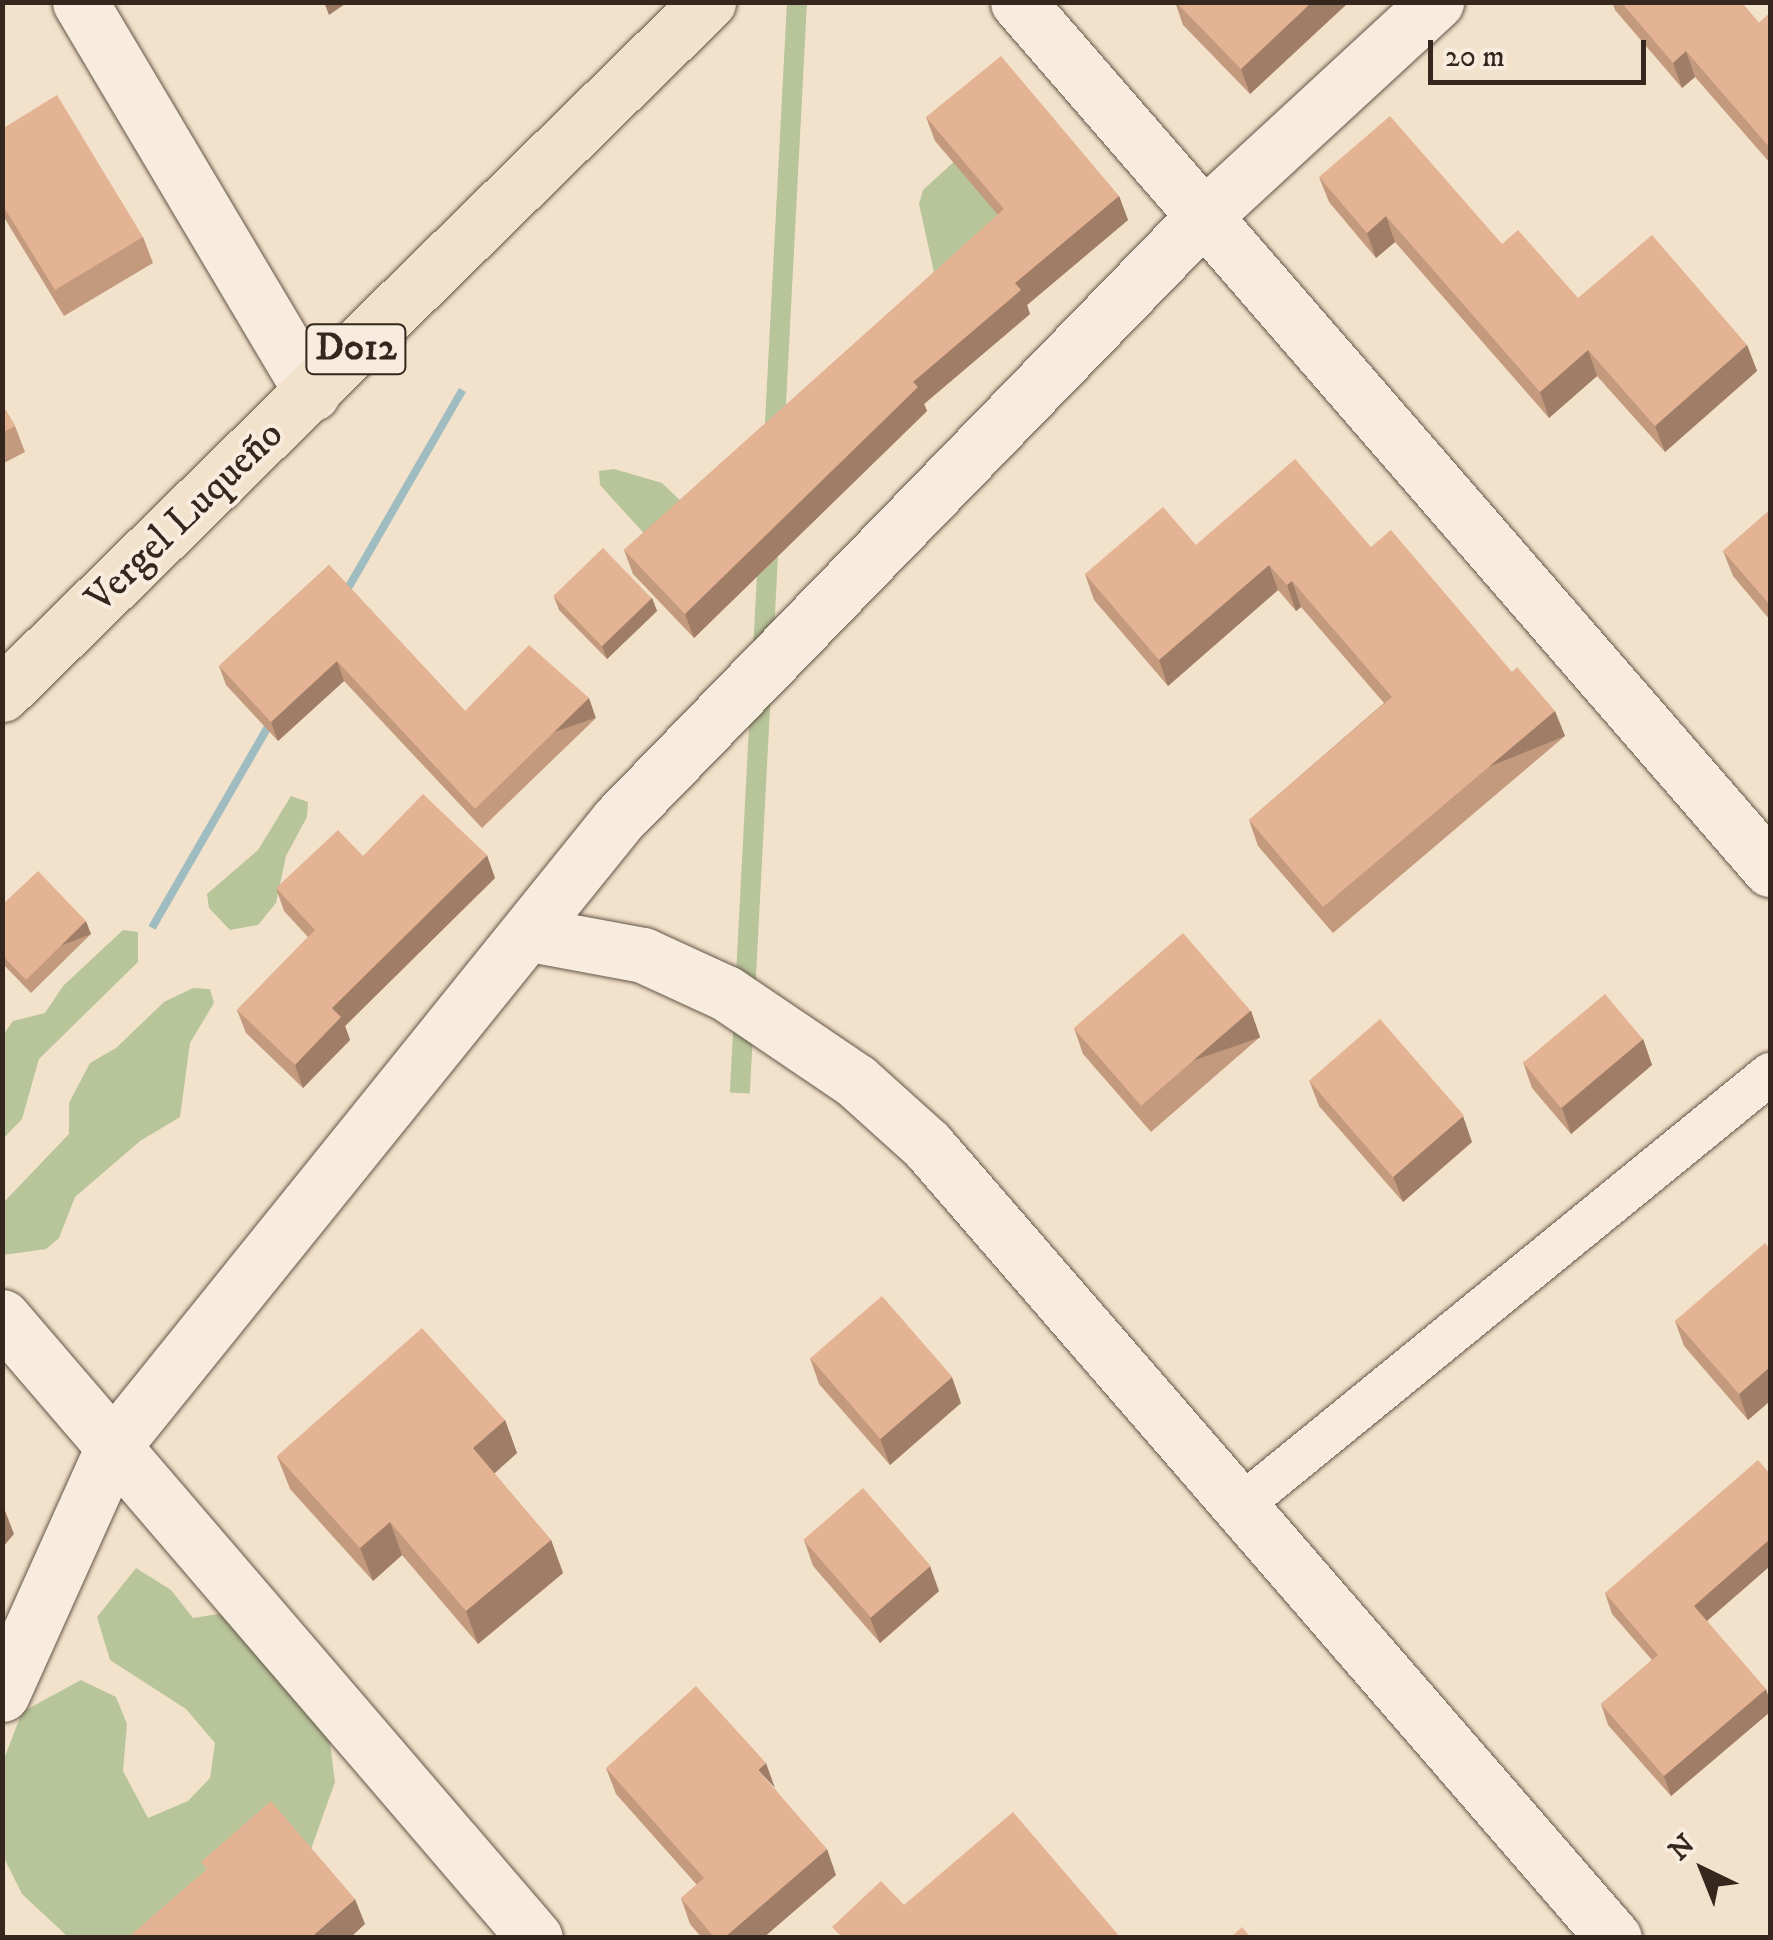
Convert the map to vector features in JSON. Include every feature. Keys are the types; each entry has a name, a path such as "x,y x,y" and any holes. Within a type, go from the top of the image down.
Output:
{"main road":[{"name":"Vergel Luqueño","path":"2,694 708,2"}],"street":[{"path":"80,2 312,393"},
{"path":"1018,2 1770,869"},
{"path":"2,1694 114,1445 530,934 618,820 1204,216 1436,2"},
{"path":"530,934 644,955 726,993 856,1081 927,1145 1614,1938"},
{"path":"2,1317 535,1938"}],"lane":[{"path":"1240,1506 1770,1074"}],"green space":[{"path":"787,2 807,3 750,1094 730,1093"},
{"path":"1007,140 998,219 934,272 919,204 923,190 957,159"},
{"path":"614,469 662,483 688,508 659,550 600,485 599,471"},
{"path":"291,796 308,802 307,817 286,856 276,903 258,925 230,930 209,908 207,894 258,850"},
{"path":"123,930 138,932 138,962 39,1059 22,1119 3,1139 3,1035 13,1021 45,1013 63,986"},
{"path":"193,988 210,989 214,1003 190,1043 180,1117 140,1141 75,1197 59,1238 46,1249 3,1255 3,1203 69,1134 69,1103 90,1063 116,1048 164,1002"},
{"path":"136,1568 171,1590 193,1618 225,1613 327,1719 335,1782 310,1852 180,1937 68,1937 22,1894 3,1856 4,1759 22,1712 81,1680 116,1697 127,1724 123,1771 148,1818 188,1801 210,1778 215,1743 186,1709 110,1660 97,1617"}],"water":[{"path":"459,388 466,392 155,930 149,926"}],"building":[{"path":"1176,2 1312,2 1241,69"},
{"path":"1621,2 1741,2 1759,23 1770,13 1770,148 1686,51 1673,63"},
{"path":"1001,56 1119,196 1015,283 1021,290 913,382 918,387 685,614 624,550 1004,209 926,117"},
{"path":"57,95 143,237 55,290 2,204 2,129"},
{"path":"1390,116 1502,244 1518,230 1578,298 1652,235 1747,345 1655,426 1588,350 1540,392 1386,216 1367,233 1319,177"},
{"path":"2,404 15,426 2,433"},
{"path":"1295,459 1371,547 1391,530 1512,672 1517,667 1555,711 1323,907 1249,820 1392,697 1292,581 1287,585 1269,565 1159,660 1085,574 1163,507 1196,545"},
{"path":"1770,510 1770,605 1723,551"},
{"path":"603,548 652,598 602,646 553,596"},
{"path":"329,565 465,711 529,645 589,698 475,809 337,661 271,722 219,666"},
{"path":"423,794 487,855 332,1008 341,1017 295,1065 237,1010 315,930 276,888 338,830 363,856"},
{"path":"38,871 86,921 26,980 2,955 2,905"},
{"path":"1183,933 1251,1011 1141,1106 1074,1028"},
{"path":"1605,994 1643,1039 1561,1108 1523,1063"},
{"path":"1380,1019 1464,1116 1393,1177 1309,1081"},
{"path":"1765,1243 1770,1249 1770,1367 1739,1394 1675,1321"},
{"path":"882,1296 952,1377 881,1439 810,1358"},
{"path":"422,1328 505,1420 473,1448 551,1540 466,1611 390,1522 360,1548 277,1456"},
{"path":"1758,1460 1770,1474 1770,1539 1694,1606 1766,1689 1664,1776 1601,1704 1658,1655 1605,1593"},
{"path":"863,1488 931,1566 871,1618 803,1540"},
{"path":"696,1686 766,1763 758,1770 827,1849 724,1938 715,1938 681,1898 704,1878 606,1768"},
{"path":"271,1801 355,1899 310,1938 131,1935 207,1869 201,1862"},
{"path":"1013,1812 1121,1938 843,1938 832,1927 881,1881 904,1905"},
{"path":"1242,1927 1251,1938 1230,1938"}]}
